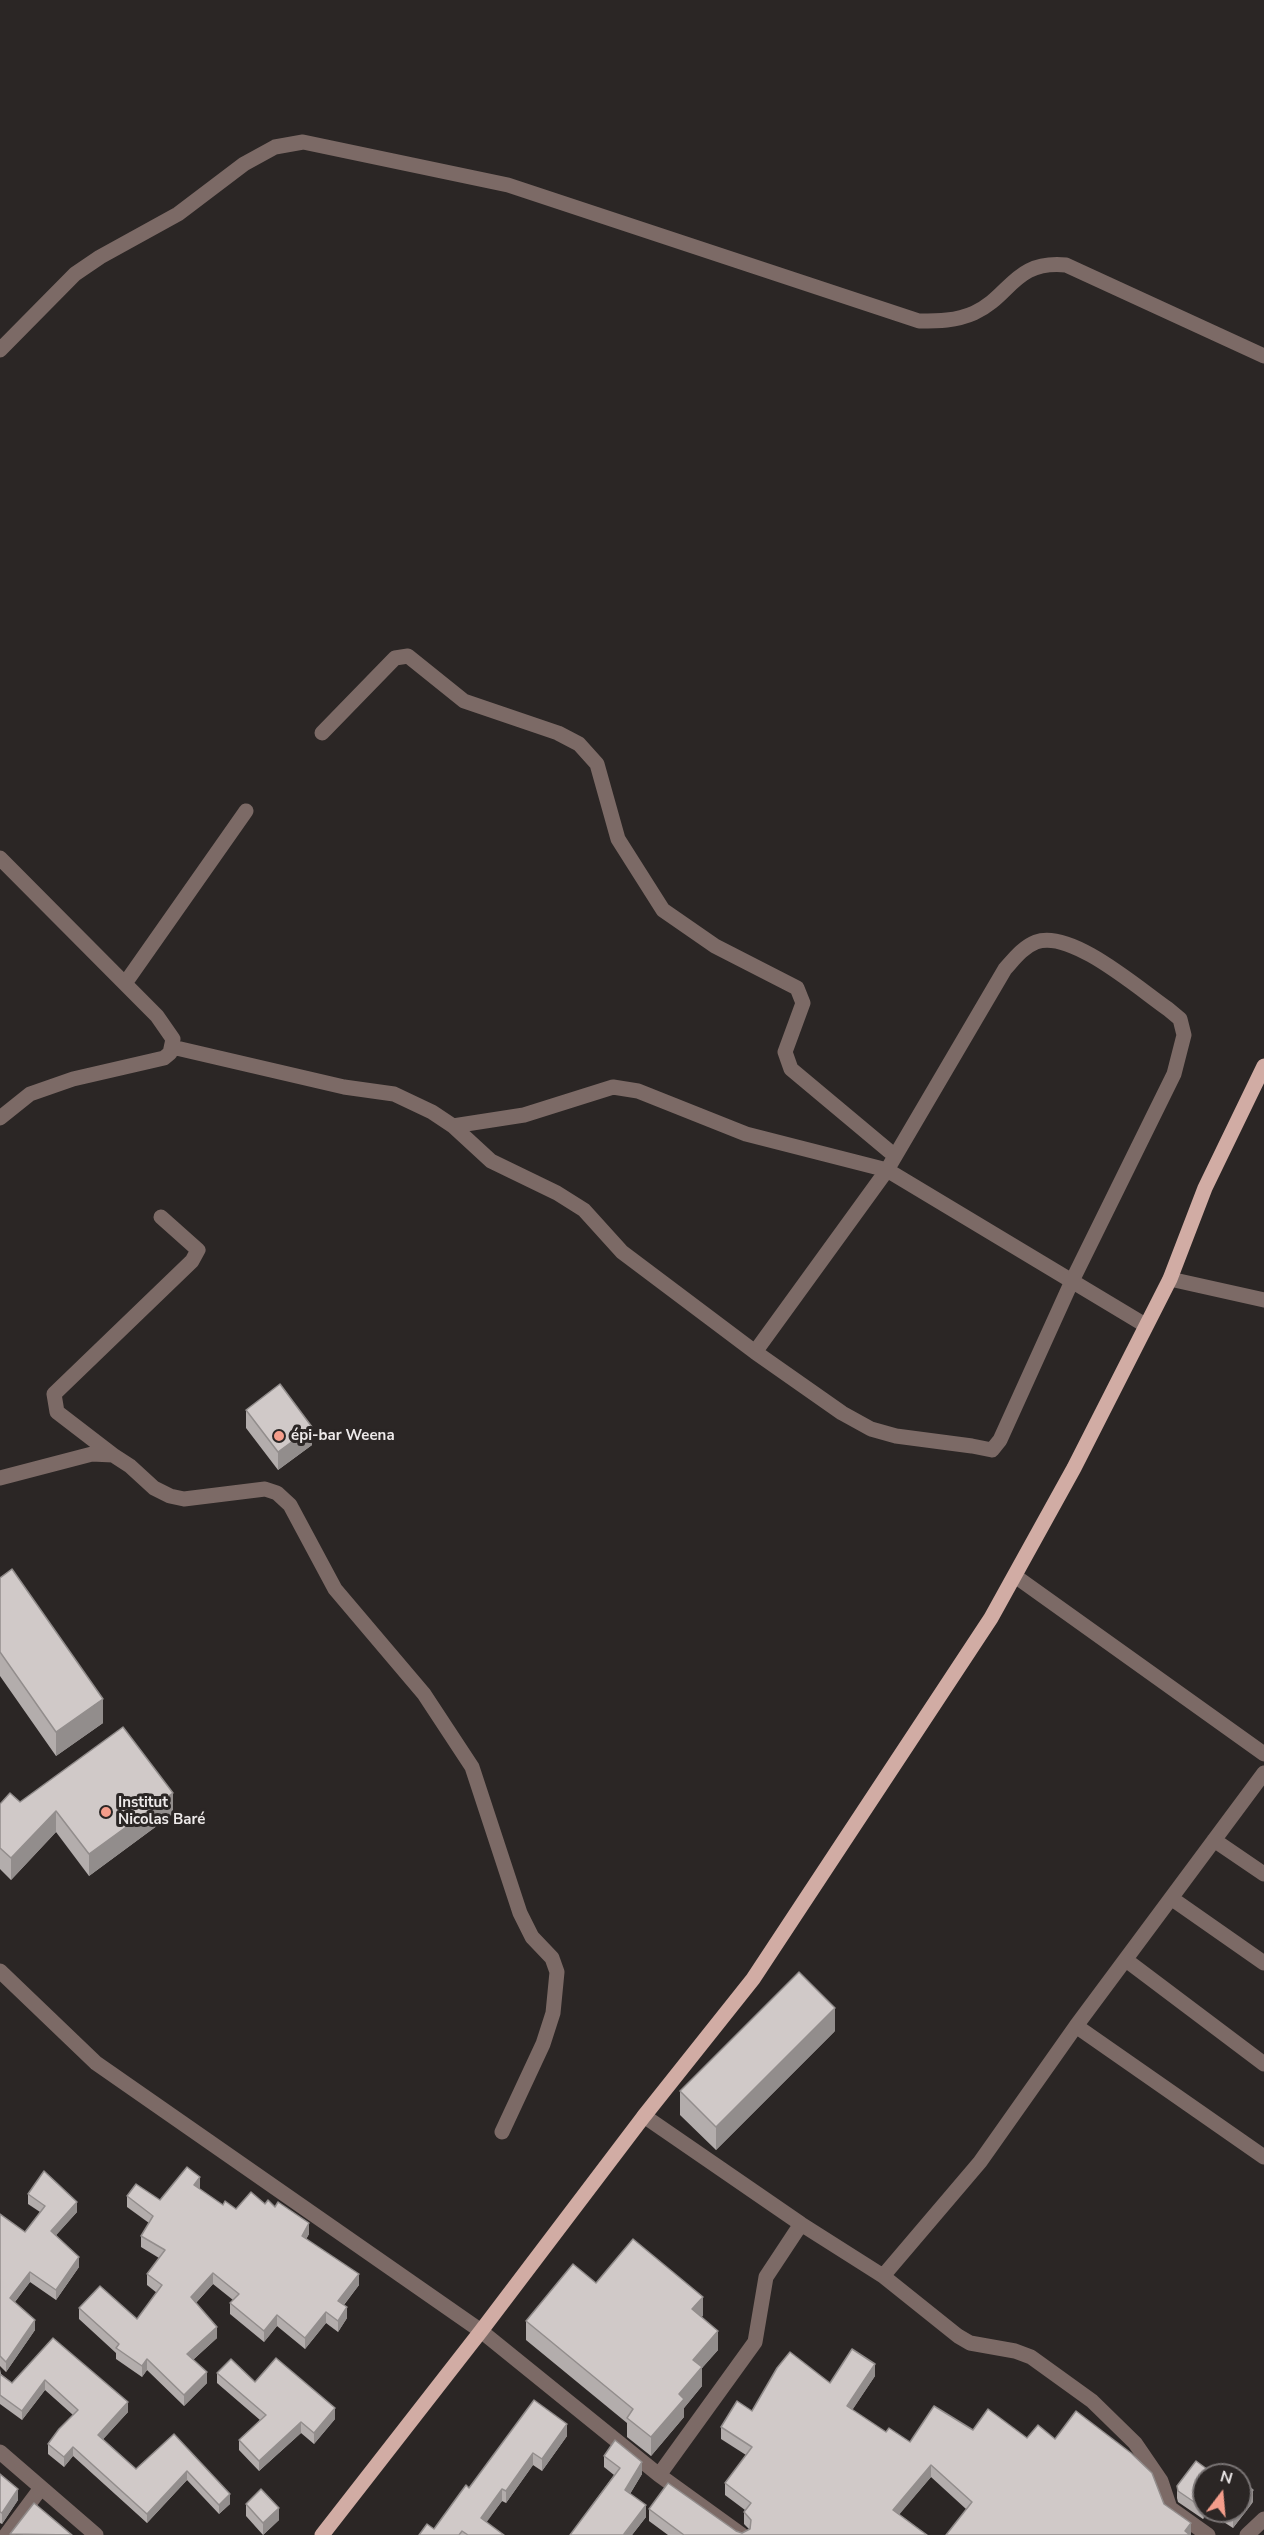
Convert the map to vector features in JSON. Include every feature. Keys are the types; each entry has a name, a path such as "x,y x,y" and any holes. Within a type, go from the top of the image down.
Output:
{"main road":[{"path":"322,2535 644,2116 753,1979 991,1618 1074,1468 1170,1279 1205,1188 1264,1066"}],"street":[{"path":"0,350 75,274 100,257 178,214 243,164 275,147 303,142 508,184 919,321 944,321 975,312 1020,276 1044,263 1066,265 1264,356"},
{"path":"322,733 395,658 408,656 464,701 558,733 579,744 597,764 618,839 663,910 715,946 797,988 803,1003 785,1052 791,1069 895,1156"},
{"path":"126,982 246,811"},
{"path":"0,858 126,982 166,1025 173,1039 172,1047 164,1058 73,1079 30,1094 0,1118"},
{"path":"172,1047 344,1087 394,1094 432,1112 453,1126 491,1161 557,1193 584,1210 622,1252 755,1352 842,1413 871,1429 917,1440 992,1450 1000,1440 1071,1281 1181,1055 1184,1035 1180,1019 1075,945 1056,940 1037,942 1020,952 1005,969 887,1170 755,1352"},
{"path":"453,1126 524,1115 613,1087 638,1091 746,1134 887,1170 1145,1325"},
{"path":"161,1217 198,1250 192,1261 54,1394 57,1412 130,1466 154,1488 170,1496 193,1498 250,1489 277,1493 290,1505 335,1589 424,1695 472,1767 520,1913 532,1937 552,1958 557,1972 553,2013 543,2044 502,2132"},
{"path":"1170,1279 1264,1300"},
{"path":"0,1478 92,1454 113,1455"},
{"path":"1015,1576 1264,1754"},
{"path":"883,2276 980,2162 1076,2026 1264,1773"},
{"path":"1214,1840 1264,1874"},
{"path":"1171,1899 1264,1963"},
{"path":"1126,1960 1264,2064"},
{"path":"0,1971 96,2063 481,2331 659,2475 742,2535"},
{"path":"1076,2026 1264,2157"},
{"path":"644,2116 801,2224 883,2276 958,2336 970,2343 1015,2351 1031,2357 1092,2401 1142,2452 1161,2481 1170,2508 1208,2535"},
{"path":"659,2475 755,2342 766,2277 801,2224"},
{"path":"0,2452 96,2535"},
{"path":"6,2535 41,2488"},
{"path":"1247,2535 1264,2519"}],"building":[{"path":"280,1384 312,1427 278,1452 246,1410"},
{"path":"12,1569 103,1699 56,1732 0,1652 0,1578"},
{"path":"123,1727 173,1793 89,1854 56,1811 11,1858 0,1848 0,1804 10,1793 20,1802"},
{"path":"799,1972 835,2008 716,2127 680,2091"},
{"path":"187,2167 200,2177 194,2185 223,2205 225,2201 236,2209 251,2192 265,2204 268,2200 275,2207 278,2202 309,2223 302,2236 359,2274 338,2301 347,2307 338,2321 326,2312 305,2338 277,2315 264,2331 230,2303 239,2294 213,2273 191,2297 217,2327 187,2354 207,2372 184,2395 147,2359 142,2366 116,2348 119,2344 79,2308 100,2286 137,2319 162,2285 147,2274 165,2250 141,2236 153,2216 127,2196 136,2184 160,2200"},
{"path":"44,2171 77,2202 51,2231 79,2257 56,2290 30,2272 10,2298 35,2320 6,2362 0,2356 0,2214 25,2232 45,2206 28,2194"},
{"path":"633,2239 703,2297 692,2309 718,2331 693,2360 702,2367 679,2394 684,2399 651,2437 627,2418 633,2409 526,2321 573,2264 596,2283"},
{"path":"53,2338 128,2402 98,2435 136,2469 174,2434 230,2494 219,2505 187,2471 147,2514 73,2447 64,2457 48,2444 78,2410 45,2380 22,2411 0,2395 0,2374 12,2383"},
{"path":"852,2349 875,2364 847,2406 886,2432 889,2428 910,2442 934,2406 973,2430 988,2409 1027,2438 1038,2425 1055,2439 1076,2411 1131,2453 1152,2473 1164,2504 1191,2523 1185,2531 1190,2535 946,2535 972,2502 931,2465 893,2510 927,2535 684,2535 649,2509 668,2483 736,2531 742,2533 750,2529 751,2520 744,2512 751,2503 725,2483 752,2447 721,2427 737,2401 752,2411 777,2368 790,2352 830,2383"},
{"path":"276,2358 335,2408 314,2433 301,2422 259,2461 239,2440 266,2415 217,2373 231,2359 255,2382"},
{"path":"534,2400 567,2424 542,2459 533,2453 506,2491 502,2489 481,2518 504,2535 468,2535 462,2531 459,2535 419,2535 427,2524 434,2529 466,2485 469,2488"},
{"path":"615,2440 642,2462 625,2490 646,2505 625,2535 570,2535 620,2468 604,2456"},
{"path":"1192,2466 1192,2501 1178,2491 1177,2486"},
{"path":"0,2474 18,2489 2,2513 0,2512"},
{"path":"261,2489 279,2508 263,2523 246,2504"},
{"path":"34,2503 72,2535 10,2534"}],"place":[{"name":"épi-bar Weena","path":"279,1436"},
{"name":"Institut Nicolas Baré","path":"106,1812"}]}
